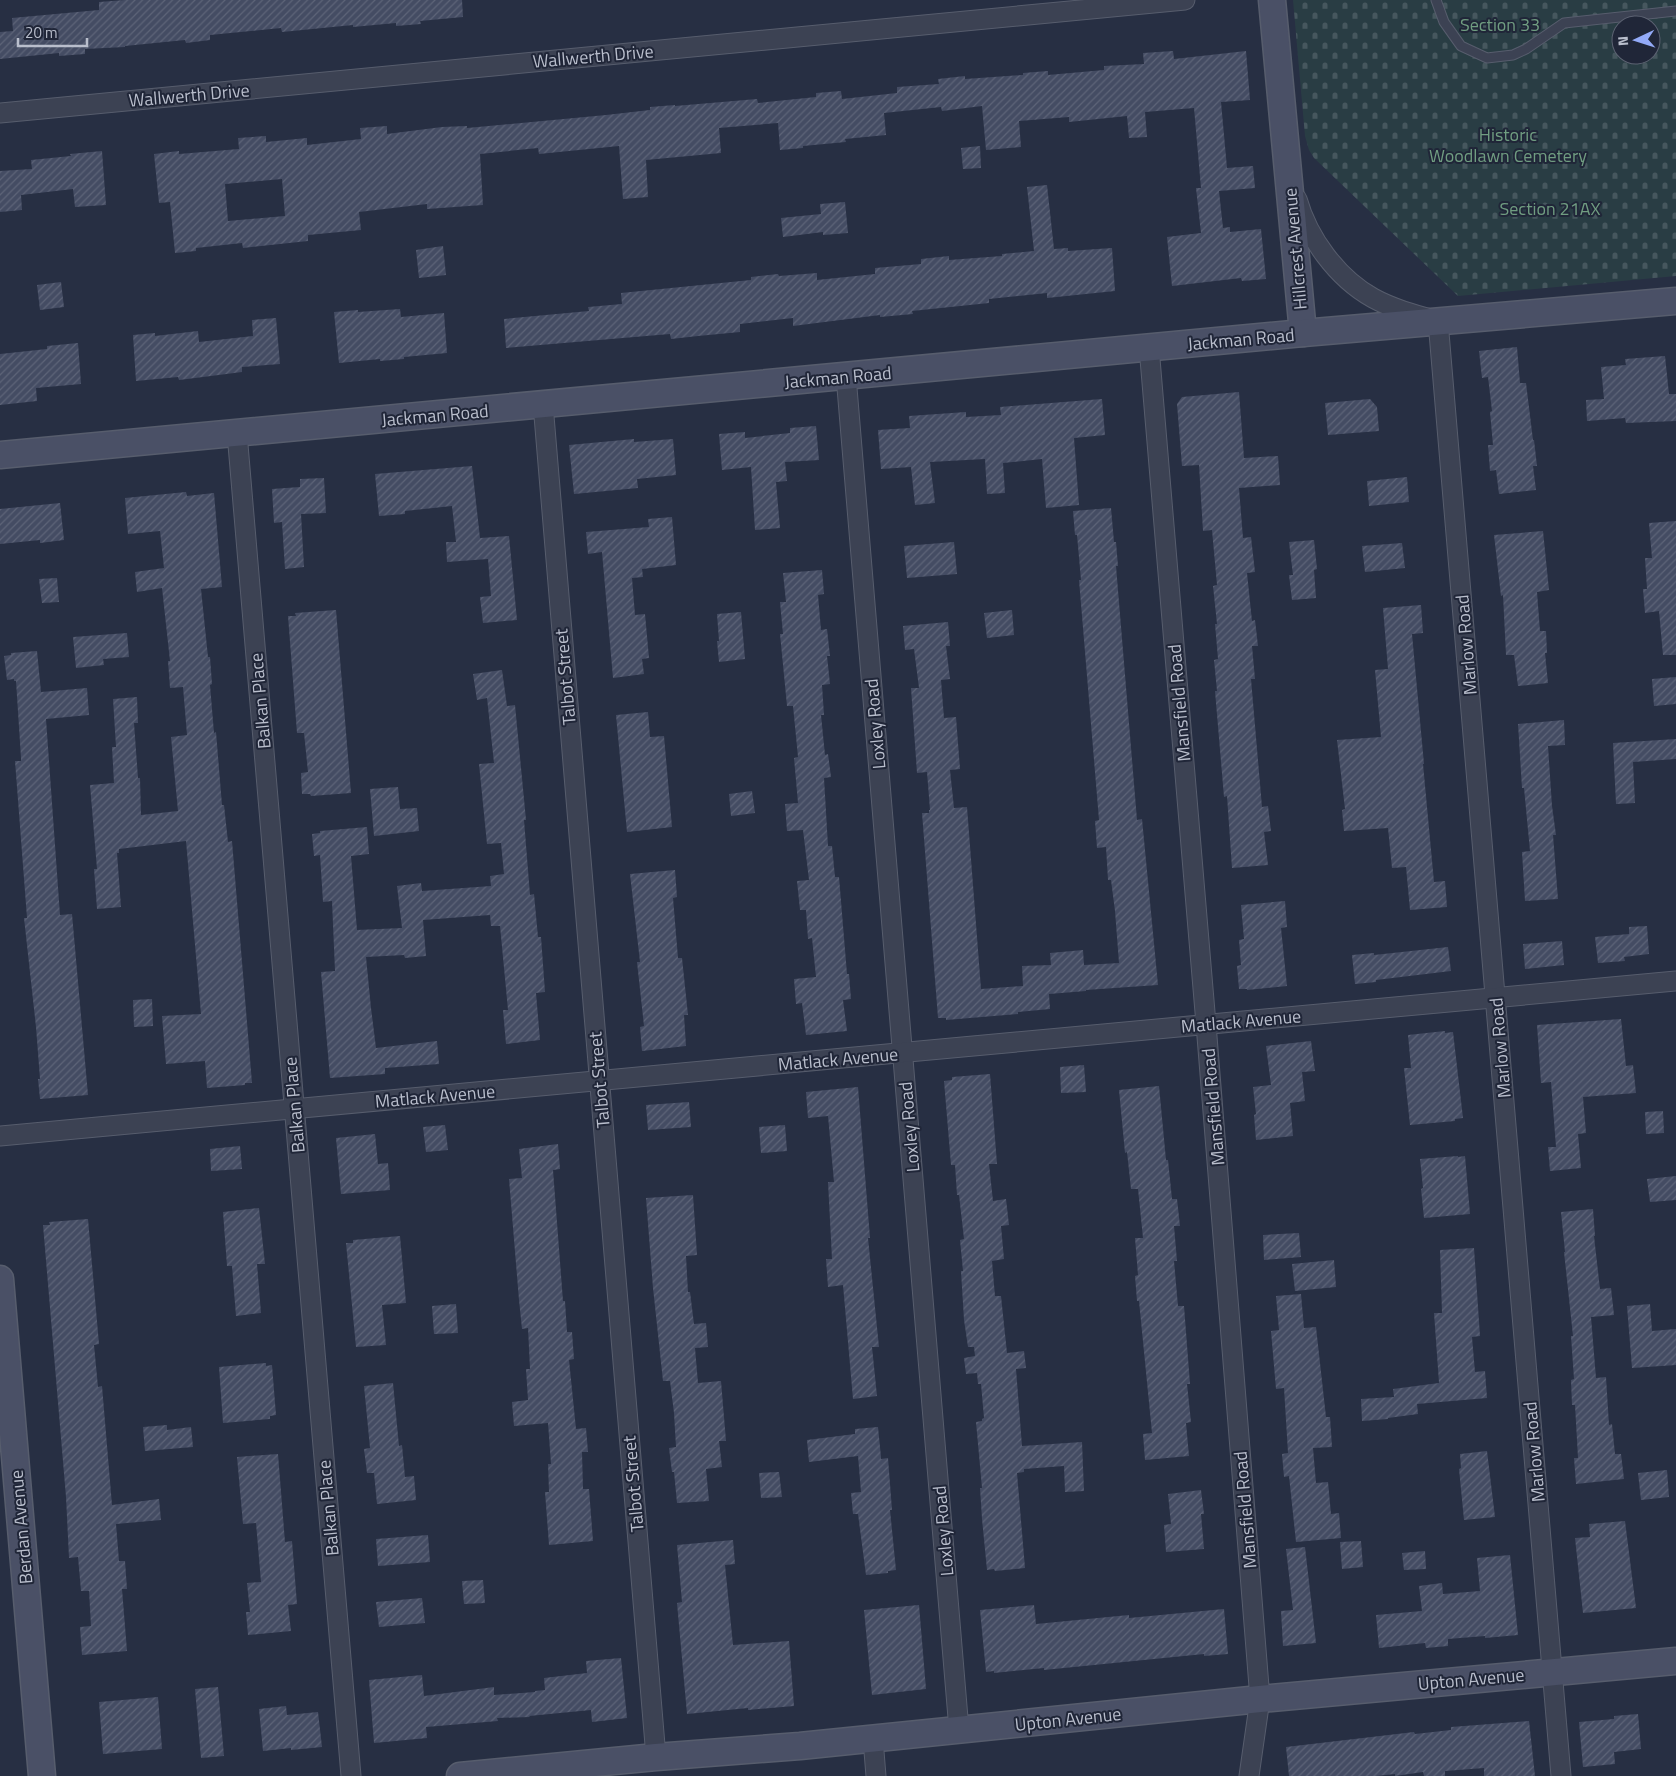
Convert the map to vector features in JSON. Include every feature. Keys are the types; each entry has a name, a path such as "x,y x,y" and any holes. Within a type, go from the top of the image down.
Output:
{"street":[{"name":"Wallwerth Drive","path":"0,112 1185,0"},
{"name":"Hillcrest Avenue","path":"1272,0 1303,333"},
{"name":"Hillcrest Avenue","path":"1287,164 1300,212 1316,242 1351,284 1373,298 1401,310 1438,321"},
{"name":"Jackman Road","path":"0,456 1149,347 1676,301"},
{"name":"Marlow Road","path":"1438,321 1561,1776"},
{"name":"Mansfield Road","path":"1149,347 1260,1699 1249,1776"},
{"name":"Loxley Road","path":"846,376 959,1730"},
{"name":"Talbot Street","path":"543,404 656,1756"},
{"name":"Balkan Place","path":"237,433 351,1776"},
{"name":"Matlack Avenue","path":"0,1136 1676,980"},
{"name":"Berdan Avenue","path":"0,1279 42,1776"},
{"name":"Upton Avenue","path":"460,1776 596,1769 656,1756 872,1739 1260,1699 1676,1661"},
{"path":"872,1739 876,1776"}],"lane":[{"path":"1436,0 1444,22 1461,46 1487,58 1513,55 1526,49 1564,23 1676,10"}],"green space":[{"name":"Historic Woodlawn Cemetery","path":"1293,0 1676,0 1676,276 1458,296 1314,158 1309,150 1305,136"}],"building":[{"path":"125,0 462,0 463,17 420,21 421,24 396,26 396,23 353,27 353,25 282,32 281,28 210,35 210,40 186,43 185,40 125,47 85,49 85,54 59,56 59,53 0,59 0,32 13,31 12,18 99,10 99,2"},
{"path":"1173,51 1174,59 1246,51 1250,100 1221,102 1227,168 1253,166 1255,188 1219,191 1223,228 1230,227 1230,232 1261,229 1266,279 1242,281 1241,278 1172,286 1167,237 1201,233 1196,188 1201,188 1194,108 1145,112 1147,137 1129,138 1127,116 1069,122 1069,117 1019,121 1021,147 986,150 982,106 942,111 941,107 884,113 886,135 845,139 846,142 780,150 778,123 719,128 721,153 646,160 648,197 623,199 619,146 539,154 538,148 480,154 483,205 427,209 427,204 359,212 361,230 308,235 308,241 243,248 242,243 196,248 196,251 175,253 170,202 159,203 154,154 179,151 179,154 239,149 238,138 266,136 266,142 307,138 307,145 361,139 360,128 387,126 387,134 442,127 467,126 467,128 650,110 650,107 757,99 758,103 816,97 816,93 841,91 842,99 897,93 897,87 939,84 938,79 965,76 965,79 1023,75 1023,73 1048,71 1048,75 1104,70 1104,66 1144,64 1143,53","holes":["282,179 285,216 228,221 225,184"]},
{"path":"980,146 981,168 963,169 961,148"},
{"path":"102,151 106,205 75,207 73,189 21,195 22,210 0,212 0,171 32,169 31,160"},
{"path":"1047,185 1054,249 1068,248 1068,251 1112,248 1115,291 1047,298 1047,293 989,299 989,303 912,311 913,314 880,317 880,315 793,326 793,318 740,324 740,332 671,339 670,334 506,348 504,319 589,311 588,307 622,304 621,293 751,280 751,277 778,274 779,276 817,273 817,280 875,274 875,268 921,264 921,259 949,256 949,260 1002,256 1002,254 1034,251 1027,187"},
{"path":"845,202 848,233 823,235 823,232 783,237 781,218 821,214 820,204"},
{"path":"443,246 446,275 419,278 416,250"},
{"path":"61,282 64,307 40,310 37,285"},
{"path":"400,309 401,317 444,313 447,353 404,357 404,359 339,363 334,312"},
{"path":"276,318 280,364 242,367 242,372 179,380 178,377 136,381 133,335 155,333 155,336 198,331 199,342 253,336 252,320"},
{"path":"78,343 81,384 36,388 37,401 0,405 0,354 47,349 47,346"},
{"path":"1517,347 1520,383 1526,383 1534,440 1537,466 1533,466 1536,490 1499,494 1496,470 1490,471 1488,445 1493,445 1490,412 1492,411 1488,377 1482,378 1479,351"},
{"path":"1665,356 1669,394 1676,394 1676,421 1626,423 1625,418 1587,421 1586,400 1604,399 1601,367 1626,365 1625,359"},
{"path":"1239,392 1244,458 1278,456 1280,485 1239,488 1243,538 1251,537 1255,572 1247,573 1252,621 1255,620 1258,646 1252,646 1255,679 1251,679 1262,807 1268,806 1271,831 1264,832 1268,865 1232,868 1227,796 1224,797 1215,691 1217,691 1214,660 1218,659 1213,586 1217,585 1212,530 1203,531 1199,465 1182,466 1177,404 1182,397"},
{"path":"1102,399 1105,435 1074,438 1079,505 1046,508 1042,459 1003,463 1005,493 987,494 985,459 930,462 935,503 915,505 911,467 881,469 878,430 910,428 909,416 966,412 966,417 1001,415 1000,407"},
{"path":"1370,399 1377,407 1379,431 1328,435 1325,403"},
{"path":"816,426 819,460 785,462 787,481 776,482 780,528 755,530 751,467 722,470 719,434 745,432 745,438 790,433 790,428"},
{"path":"634,439 634,442 673,439 676,475 637,479 638,488 574,494 569,445"},
{"path":"472,466 480,538 509,536 517,620 483,623 480,597 491,596 488,559 447,562 446,542 456,542 452,506 405,511 405,514 379,516 375,474"},
{"path":"1407,477 1409,502 1369,506 1367,481"},
{"path":"324,478 326,513 301,514 304,567 285,569 282,522 274,523 272,489 300,487 300,479"},
{"path":"186,492 187,496 214,493 222,587 201,589 208,657 210,657 212,684 210,685 222,805 224,805 228,842 232,841 252,1083 207,1088 205,1061 166,1064 162,1016 201,1014 186,841 119,849 119,853 117,853 121,907 97,909 94,869 97,869 90,785 114,783 112,747 116,747 113,699 137,697 138,723 134,723 138,778 140,778 141,815 178,811 171,737 187,735 183,687 170,688 168,661 170,661 162,588 137,592 135,572 164,568 160,531 128,534 125,498"},
{"path":"60,503 64,540 0,544 0,509"},
{"path":"1111,508 1118,566 1116,566 1137,820 1142,819 1158,985 1049,994 1050,1009 1018,1012 1018,1014 946,1020 946,1018 938,1018 922,813 929,813 930,810 927,772 917,773 911,688 919,688 914,649 905,650 903,626 948,622 950,646 946,646 950,679 941,680 944,718 956,717 960,769 950,770 954,808 967,807 981,989 1023,986 1022,966 1051,965 1050,953 1083,950 1084,965 1119,963 1115,911 1111,880 1108,880 1106,847 1097,848 1095,821 1099,820 1079,580 1081,580 1073,511"},
{"path":"672,517 676,565 642,569 643,577 632,578 635,615 645,614 649,658 642,659 644,674 613,678 602,552 588,554 586,532 649,527 648,519"},
{"path":"1676,521 1676,655 1663,655 1659,611 1645,613 1643,589 1647,589 1645,558 1652,558 1649,523"},
{"path":"1543,531 1549,590 1537,592 1540,631 1546,631 1547,653 1545,653 1548,683 1518,686 1514,655 1506,655 1503,595 1501,596 1494,535"},
{"path":"1314,540 1317,569 1314,570 1316,598 1292,600 1289,575 1293,575 1289,542"},
{"path":"954,542 957,574 907,578 904,546"},
{"path":"1402,543 1405,568 1365,572 1362,546"},
{"path":"822,570 824,594 818,595 821,630 827,629 830,656 827,656 830,684 822,685 824,715 821,715 825,755 828,754 831,777 824,778 828,846 832,846 835,877 839,877 847,974 849,974 851,999 843,1000 847,1031 806,1035 802,1003 796,1004 794,979 816,977 812,938 808,939 806,910 800,910 797,881 809,880 803,830 787,831 785,804 798,803 794,758 798,757 793,706 787,706 780,634 783,634 780,602 786,602 783,573"},
{"path":"57,578 59,602 42,603 39,579"},
{"path":"1421,605 1423,633 1412,634 1423,764 1434,882 1445,881 1447,907 1410,910 1406,867 1392,868 1388,828 1344,831 1342,810 1345,809 1337,740 1381,737 1375,670 1388,669 1383,608"},
{"path":"336,610 351,793 311,796 310,794 302,794 301,773 308,772 304,733 297,733 288,616 296,616 295,613"},
{"path":"1012,610 1014,635 987,638 984,613"},
{"path":"741,612 745,659 719,662 717,614"},
{"path":"127,633 129,657 103,659 104,665 76,668 73,637"},
{"path":"37,651 41,692 87,688 89,715 46,719 60,915 72,914 88,1095 40,1099 36,1027 24,918 27,918 15,761 21,761 16,681 14,679 7,680 4,656 11,655 11,653"},
{"path":"502,670 507,706 515,705 526,820 524,820 530,895 534,894 538,937 541,937 545,992 536,993 540,1040 506,1044 503,1010 508,1010 500,926 491,926 490,915 423,920 426,956 405,958 404,955 366,957 371,1008 376,1048 437,1041 439,1064 385,1068 385,1074 330,1078 321,972 335,971 332,901 323,902 320,855 314,856 312,834 320,833 320,831 367,827 369,854 351,856 357,930 402,928 397,886 421,883 422,891 491,886 490,876 504,874 501,843 487,844 479,764 494,763 487,698 477,700 473,674"},
{"path":"1676,677 1676,704 1654,706 1652,679"},
{"path":"648,712 650,737 664,736 672,827 627,832 616,715"},
{"path":"1564,720 1565,745 1548,746 1556,835 1553,835 1558,899 1525,901 1522,852 1530,851 1524,788 1522,788 1518,724"},
{"path":"1676,739 1676,759 1633,762 1635,803 1616,804 1613,743"},
{"path":"398,787 400,809 417,808 419,831 374,836 370,789"},
{"path":"752,791 755,813 731,816 729,794"},
{"path":"675,870 677,897 673,898 678,958 682,958 688,1015 684,1015 686,1046 642,1051 640,1027 644,1026 637,962 640,962 630,874"},
{"path":"1285,901 1287,927 1281,928 1287,986 1239,989 1237,966 1241,965 1239,940 1244,939 1241,905"},
{"path":"1647,926 1649,954 1624,957 1625,961 1598,963 1595,937 1629,934 1629,927"},
{"path":"1562,941 1564,965 1525,969 1523,944"},
{"path":"1448,947 1451,971 1355,984 1352,955 1374,953 1374,955"},
{"path":"152,999 153,1026 134,1027 133,1000"},
{"path":"1621,1019 1626,1066 1633,1065 1636,1093 1583,1097 1586,1133 1578,1134 1581,1168 1550,1171 1548,1147 1556,1147 1551,1082 1541,1083 1537,1025"},
{"path":"1445,1031 1445,1033 1453,1032 1463,1118 1455,1119 1455,1121 1410,1125 1404,1068 1411,1068 1408,1035"},
{"path":"1311,1041 1315,1071 1302,1072 1305,1101 1290,1103 1293,1136 1256,1140 1253,1087 1271,1085 1266,1046"},
{"path":"1084,1065 1086,1092 1061,1093 1060,1067"},
{"path":"990,1074 997,1164 989,1164 993,1201 1006,1199 1009,1225 1001,1226 1004,1259 992,1261 995,1296 1001,1296 1007,1353 1024,1351 1026,1368 1016,1369 1022,1446 1082,1442 1084,1491 1065,1492 1064,1466 1024,1469 1024,1472 1017,1473 1025,1568 995,1571 994,1569 987,1570 982,1519 980,1488 982,1488 976,1422 982,1421 984,1418 981,1384 978,1384 977,1373 966,1374 964,1358 975,1356 974,1347 968,1347 964,1320 960,1240 964,1239 959,1195 957,1195 955,1165 951,1165 944,1081 952,1080 952,1077"},
{"path":"1159,1086 1166,1160 1168,1160 1172,1199 1177,1199 1180,1226 1174,1226 1177,1261 1174,1261 1178,1306 1184,1306 1190,1384 1187,1384 1191,1422 1186,1423 1189,1456 1145,1460 1143,1434 1152,1433 1135,1276 1138,1275 1135,1238 1143,1238 1138,1189 1131,1189 1127,1152 1125,1153 1119,1090"},
{"path":"858,1087 870,1238 868,1238 879,1347 872,1347 877,1396 853,1399 843,1285 828,1287 826,1259 832,1259 828,1182 834,1182 828,1116 808,1118 806,1092"},
{"path":"689,1102 691,1127 648,1130 646,1105"},
{"path":"1663,1111 1664,1133 1646,1134 1645,1112"},
{"path":"445,1125 448,1150 426,1152 423,1127"},
{"path":"785,1125 787,1151 761,1153 759,1127"},
{"path":"375,1134 378,1164 388,1163 390,1190 341,1194 336,1138"},
{"path":"558,1144 560,1169 553,1170 563,1301 565,1301 567,1332 572,1332 574,1359 569,1360 576,1429 586,1428 588,1452 582,1452 583,1489 589,1489 593,1541 549,1545 545,1492 549,1492 548,1464 551,1464 548,1423 514,1426 512,1402 528,1400 526,1369 530,1369 528,1328 522,1329 509,1179 522,1178 519,1149"},
{"path":"240,1146 242,1169 211,1171 210,1149"},
{"path":"1465,1156 1470,1214 1424,1218 1420,1159"},
{"path":"1676,1176 1676,1200 1650,1202 1647,1179"},
{"path":"693,1195 697,1255 686,1256 688,1292 690,1292 694,1324 706,1323 708,1347 695,1348 698,1383 721,1381 726,1441 719,1441 722,1467 706,1469 709,1501 677,1503 669,1448 676,1447 674,1413 670,1381 663,1381 646,1198"},
{"path":"259,1208 265,1264 257,1264 261,1313 236,1316 232,1266 227,1266 223,1212"},
{"path":"1593,1209 1600,1289 1611,1288 1614,1315 1591,1317 1596,1378 1606,1377 1609,1425 1612,1424 1615,1454 1621,1454 1624,1479 1576,1484 1574,1458 1578,1458 1575,1405 1572,1405 1571,1380 1574,1379 1571,1336 1573,1336 1561,1212"},
{"path":"88,1219 99,1344 94,1345 98,1387 102,1386 112,1505 159,1499 161,1520 116,1524 119,1561 125,1561 127,1589 122,1589 127,1651 82,1655 80,1627 91,1626 89,1591 81,1591 78,1557 69,1558 66,1497 43,1225 50,1225 49,1222"},
{"path":"1299,1233 1301,1257 1264,1260 1263,1235"},
{"path":"400,1236 406,1303 382,1305 386,1345 356,1347 346,1243 353,1243 353,1240"},
{"path":"1474,1248 1480,1336 1472,1337 1475,1372 1485,1371 1487,1398 1417,1404 1418,1414 1362,1421 1361,1399 1394,1397 1393,1389 1439,1383 1434,1313 1442,1313 1440,1250"},
{"path":"1334,1260 1336,1287 1295,1291 1292,1264"},
{"path":"1301,1294 1304,1328 1316,1327 1326,1417 1330,1417 1332,1447 1313,1448 1316,1483 1328,1482 1331,1514 1339,1513 1341,1538 1296,1542 1289,1476 1284,1477 1282,1454 1288,1453 1284,1388 1276,1389 1271,1331 1279,1330 1276,1296"},
{"path":"456,1304 458,1333 434,1334 432,1306"},
{"path":"1650,1304 1652,1331 1676,1329 1676,1365 1632,1368 1627,1306"},
{"path":"266,1363 266,1366 272,1365 276,1415 270,1416 270,1419 223,1423 219,1367"},
{"path":"393,1383 399,1446 402,1445 405,1477 414,1476 416,1500 377,1504 374,1473 367,1473 364,1449 370,1448 364,1386"},
{"path":"167,1425 167,1430 191,1427 193,1447 145,1451 143,1427"},
{"path":"878,1427 881,1459 888,1458 892,1510 890,1510 896,1570 888,1571 888,1573 866,1575 858,1514 853,1514 851,1493 861,1492 858,1456 809,1462 807,1440 855,1434 855,1429"},
{"path":"1487,1451 1495,1517 1464,1520 1459,1469 1461,1468 1460,1454"},
{"path":"278,1454 285,1542 292,1541 297,1604 288,1605 291,1631 248,1635 246,1612 250,1612 247,1583 261,1582 256,1523 243,1524 237,1457"},
{"path":"1667,1470 1669,1497 1641,1500 1638,1473"},
{"path":"779,1472 782,1497 761,1498 759,1473"},
{"path":"1201,1490 1204,1514 1201,1514 1204,1549 1166,1552 1164,1525 1171,1524 1168,1494"},
{"path":"1625,1521 1636,1608 1583,1613 1575,1538 1590,1537 1589,1524"},
{"path":"428,1535 430,1562 378,1566 376,1539"},
{"path":"733,1540 735,1564 725,1565 733,1645 789,1641 794,1706 687,1714 677,1603 682,1602 677,1545"},
{"path":"1361,1541 1363,1567 1342,1569 1340,1542"},
{"path":"1305,1547 1316,1643 1283,1646 1281,1611 1293,1610 1286,1549"},
{"path":"1425,1551 1426,1569 1404,1570 1402,1553"},
{"path":"1510,1555 1518,1635 1448,1639 1448,1646 1426,1648 1425,1643 1379,1648 1376,1615 1422,1611 1419,1586 1442,1583 1443,1594 1480,1591 1477,1558"},
{"path":"483,1580 485,1603 464,1604 462,1581"},
{"path":"422,1598 425,1623 379,1627 376,1602"},
{"path":"919,1605 926,1689 872,1695 864,1610"},
{"path":"1034,1605 1036,1624 1129,1615 1129,1618 1224,1609 1228,1654 1204,1656 1204,1654 1044,1670 1044,1668 994,1673 994,1671 986,1672 980,1610"},
{"path":"621,1658 627,1718 592,1722 591,1710 530,1717 497,1718 498,1721 426,1727 427,1738 374,1743 369,1680 422,1675 424,1696 494,1687 494,1695 535,1692 545,1690 544,1678 587,1673 586,1661"},
{"path":"218,1687 224,1756 201,1758 195,1689"},
{"path":"158,1697 162,1749 103,1754 99,1702"},
{"path":"286,1706 287,1715 318,1712 322,1747 263,1751 259,1709"},
{"path":"1638,1714 1641,1749 1614,1752 1615,1764 1583,1767 1579,1722 1614,1719 1614,1716"},
{"path":"1529,1721 1535,1776 1484,1776 1484,1768 1445,1771 1445,1776 1424,1776 1423,1772 1395,1776 1395,1774 1376,1776 1289,1776 1286,1747 1414,1732 1415,1734 1451,1730 1451,1727"}],"park label":[{"name":"Section 33","path":"1500,24"},
{"name":"Section 21AX","path":"1550,208"}]}
